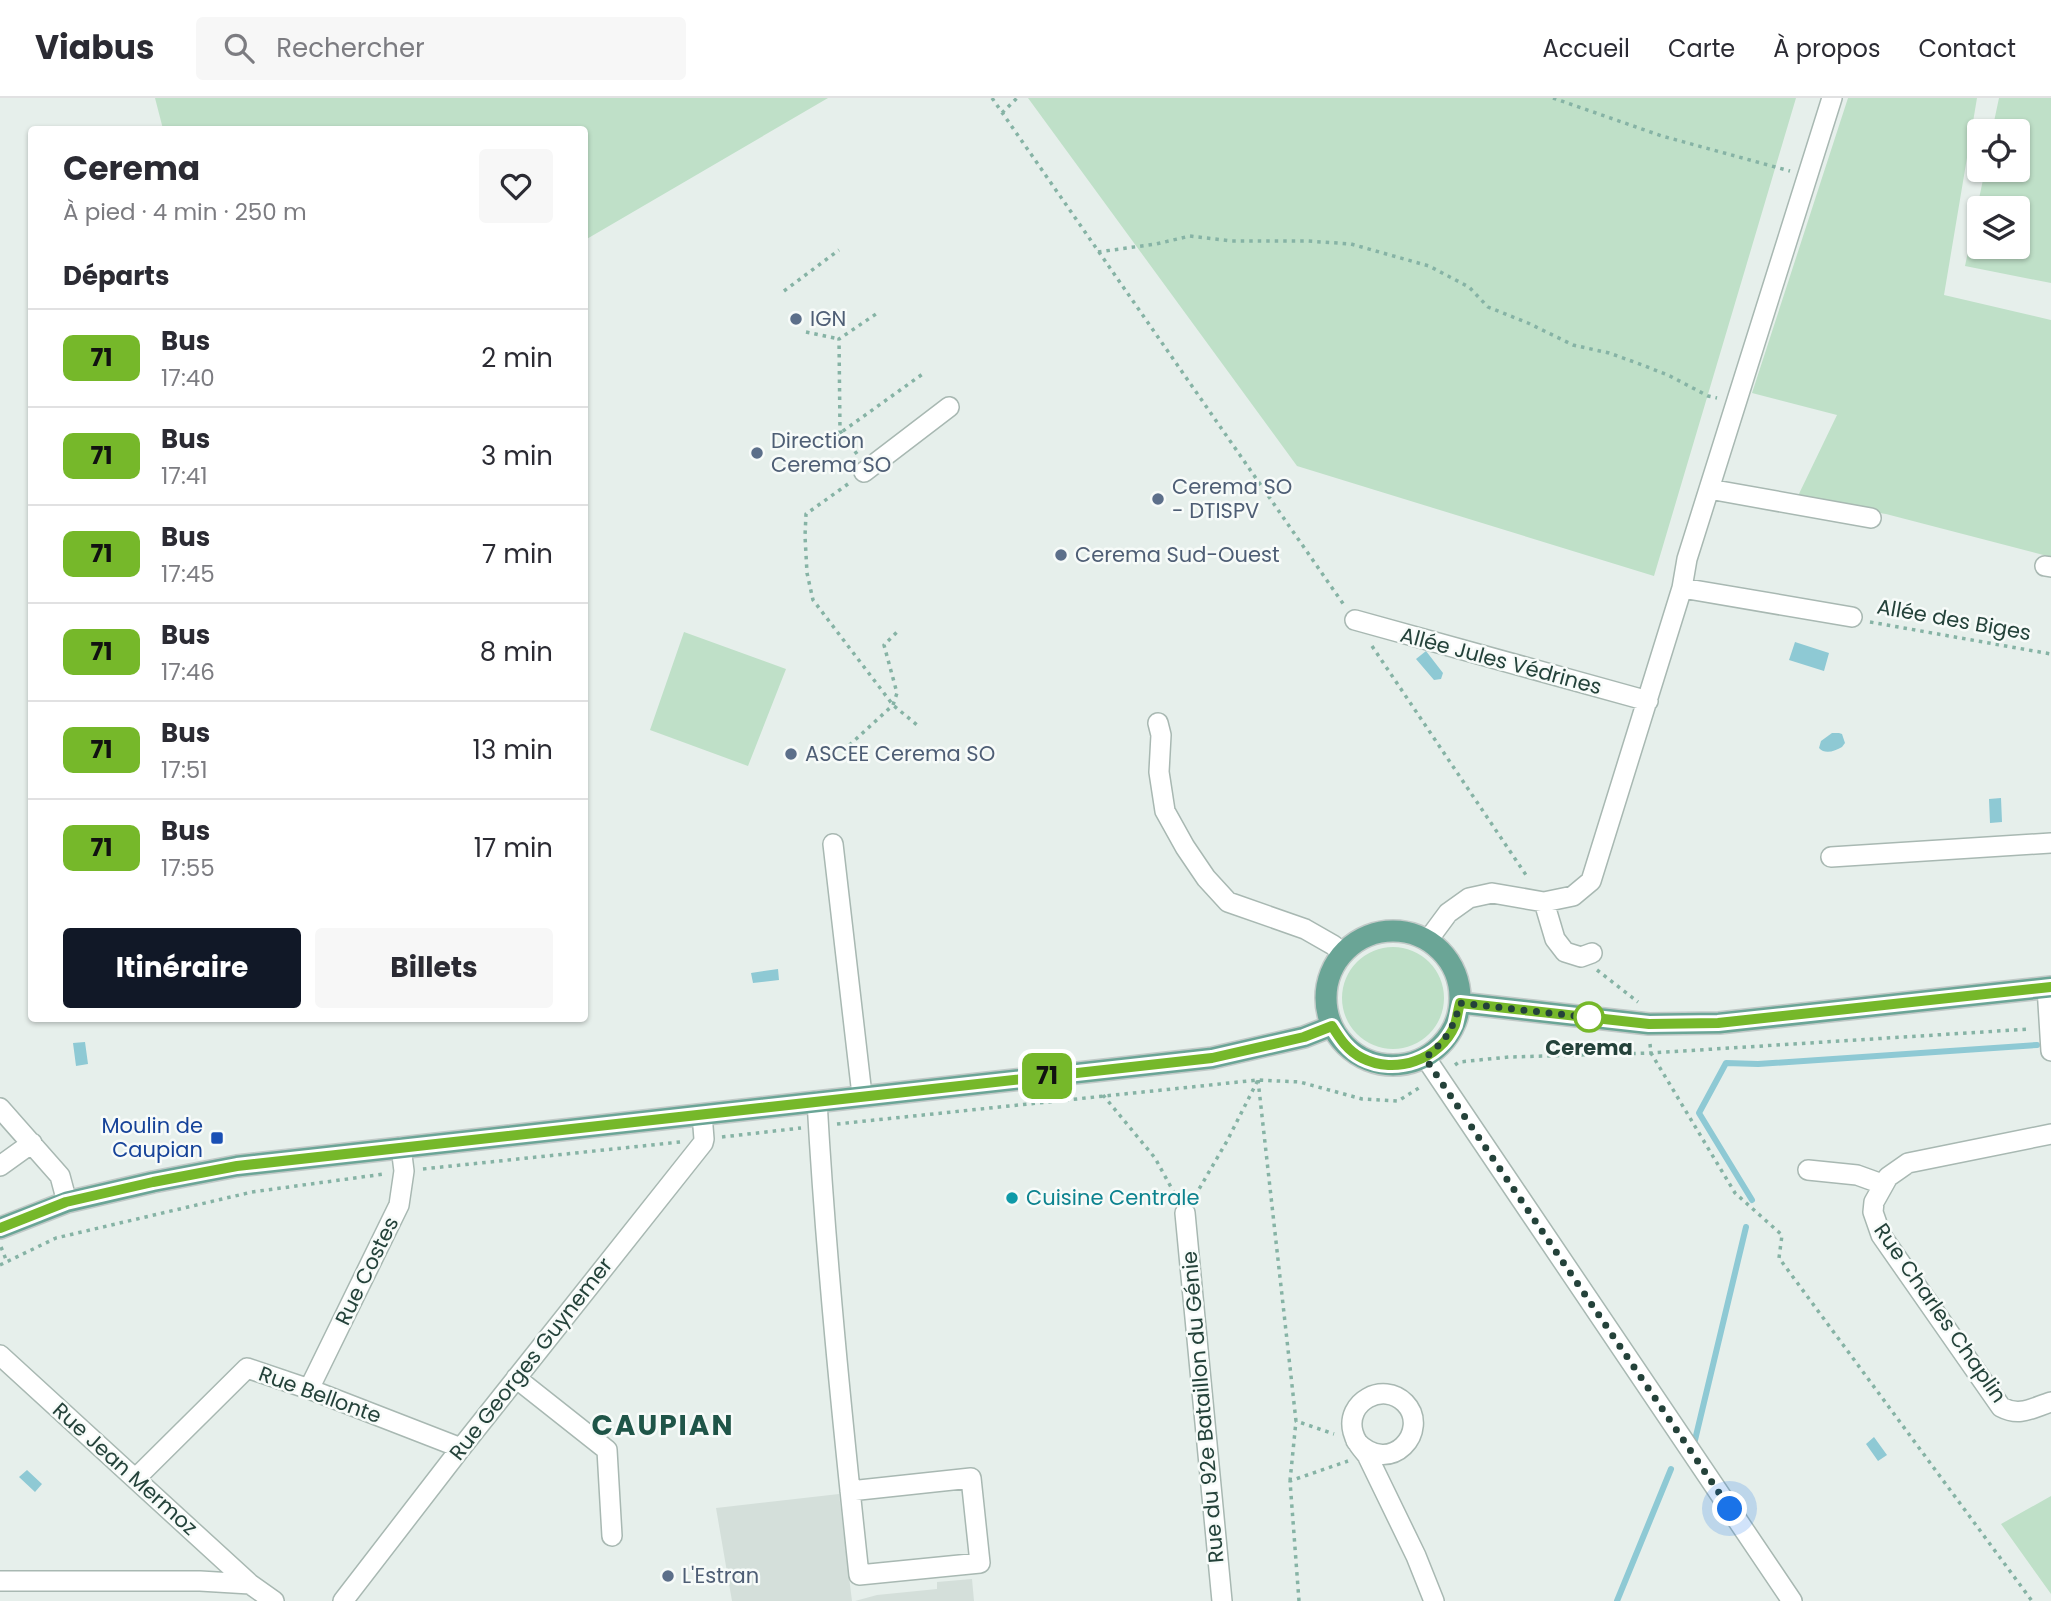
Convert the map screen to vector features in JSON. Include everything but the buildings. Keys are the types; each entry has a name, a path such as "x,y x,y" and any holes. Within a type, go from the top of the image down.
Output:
{"main road":[{"path":"1383,931 1406,932 1428,940 1442,952 1453,967 1459,985 1460,1003 1455,1025 1442,1044 1425,1058 1404,1065 1382,1065 1362,1058 1344,1044 1332,1026 1326,1007 1326,988 1332,969 1343,953 1361,939 1383,931"},
{"path":"1460,1003 1649,1024 1718,1023 2049,987"},
{"path":"0,1228 66,1202 237,1166 1212,1058 1304,1037 1332,1026"}],"street":[{"path":"1428,940 1448,913 1469,898 1492,893 1544,902 1573,895 1591,881 1682,588 1687,559 1832,98"},
{"path":"866,471 949,407"},
{"path":"1709,489 1871,518"},
{"path":"1682,588 1852,617"},
{"name":"Allée Jules Védrines","path":"1355,620 1648,701"},
{"path":"1158,723 1161,735 1159,772 1165,811 1206,878 1228,902 1304,929 1343,953"},
{"path":"1831,857 2051,843"},
{"path":"833,844 862,1095"},
{"path":"1544,902 1555,939 1565,952 1587,955"},
{"path":"2049,987 2051,1051"},
{"path":"1425,1058 1792,1601"},
{"path":"817,1101 826,1247 850,1491 859,1575 980,1563 971,1478 850,1491"},
{"path":"0,1108 60,1175 66,1202"},
{"path":"702,1114 705,1139"},
{"path":"1808,1170 1857,1175 1882,1184 1908,1163 2051,1134"},
{"name":"Rue Georges Guynemer","path":"343,1601 705,1139"},
{"path":"0,1166 32,1143"},
{"name":"Rue Costes","path":"309,1389 400,1205 404,1171 401,1147"},
{"name":"Rue Charles Chaplin","path":"1882,1184 1874,1202 1873,1212 1881,1235 2001,1406 2011,1412 2024,1411 2051,1402"},
{"name":"Rue du 92e Bataillon du Génie","path":"1185,1213 1222,1601"},
{"name":"Rue Jean Mermoz","path":"0,1355 250,1584 274,1601"},
{"name":"Rue Bellonte","path":"136,1478 247,1368 461,1448"},
{"path":"516,1378 607,1450 612,1535"},
{"path":"1361,1448 1416,1556 1434,1601"},
{"path":"0,1581 200,1581 250,1584"}],"path":[{"path":"992,98 1355,620 1544,902"},
{"path":"1002,113 1017,98"},
{"path":"1553,98 1662,136 1809,176"},
{"path":"1098,252 1190,236 1232,241 1352,244 1429,266 1469,287 1488,307 1573,345 1609,353 1668,375 1708,396 1737,401"},
{"path":"783,291 839,250"},
{"path":"806,332 839,339 879,312"},
{"path":"839,339 840,431 866,471 806,514 807,573 813,600 893,705 917,725"},
{"path":"822,446 924,373"},
{"name":"Allée des Biges","path":"1852,617 2051,654"},
{"path":"843,751 893,705 897,693 884,645 898,631"},
{"path":"1587,955 1644,1006 1649,1024 1651,1052 1735,1193 1782,1235 1779,1258 2032,1601"},
{"path":"0,1265 56,1238 239,1195 404,1171 1258,1080 1300,1082 1362,1099 1398,1101 1459,1062 1509,1057 1651,1052 2050,1028"},
{"path":"1185,1213 1227,1141 1258,1080"},
{"path":"1258,1080 1296,1421 1290,1481 1299,1601"},
{"path":"1103,1095 1155,1158 1185,1213"},
{"path":"0,1244 7,1262"},
{"path":"1296,1421 1361,1448"},
{"path":"1290,1481 1361,1448"}],"shaded area":[{"path":"839,1494 852,1601 732,1601 716,1508"},
{"path":"972,1579 974,1601 855,1601 877,1595 937,1589 937,1582"}],"green space":[{"path":"155,98 828,98 588,238 588,126 162,126"},
{"path":"1028,98 1796,98 1654,576 1297,466"},
{"path":"1848,98 1977,98 1973,119 1967,119 1967,158 1944,295 2051,320 2051,557 1886,514 1796,500 1837,415 1752,393"},
{"path":"1999,98 2051,98 2051,283 1965,266 1967,256 1967,259 2030,259 2030,196 1980,196 1982,182 2030,182 2030,119 1995,119"},
{"path":"684,632 786,669 748,766 650,730"},
{"path":"1393,947 1422,955 1436,969 1444,998 1436,1027 1422,1041 1393,1049 1364,1041 1350,1027 1342,998 1350,969 1364,955"},
{"path":"2051,1496 2051,1594 2001,1524"}],"water":[{"path":"1795,642 1829,653 1824,671 1789,660"},
{"path":"1426,651 1443,673 1441,679 1434,680 1416,659"},
{"path":"1832,733 1842,734 1845,743 1833,751 1821,750 1821,741"},
{"path":"2001,798 2002,822 1990,823 1989,799"},
{"path":"778,969 779,980 753,983 751,973"},
{"path":"85,1042 88,1064 76,1066 73,1043"},
{"path":"1874,1437 1887,1455 1878,1461 1866,1444"},
{"path":"27,1470 42,1484 35,1492 19,1477"}],"waterway":[{"path":"1752,1200 1699,1113 1726,1063 1758,1064 2037,1045"},
{"path":"1695,1440 1746,1227"},
{"path":"1617,1601 1671,1469"}],"bus line":[{"name":"71","path":"0,1228 66,1202 237,1166 1212,1058 1304,1037 1332,1026 1344,1044 1362,1058 1382,1065 1404,1065 1425,1058 1442,1044 1455,1025 1460,1003 1649,1024 1718,1023 2051,987"}],"place":[{"name":"IGN","path":"796,319"},
{"name":"Direction Cerema SO","path":"757,453"},
{"name":"Cerema SO - DTISPV","path":"1158,499"},
{"name":"Cerema Sud-Ouest","path":"1061,555"},
{"name":"ASCEE Cerema SO","path":"791,754"},
{"name":"Cerema","path":"1589,1017"},
{"name":"Moulin de Caupian","path":"217,1138"},
{"name":"Cuisine Centrale","path":"1012,1198"},
{"name":"L'Estran","path":"668,1576"}],"district":[{"name":"CAUPIAN","path":"663,1425"}],"route":[{"path":"1589,1017 1594,1018 1460,1003 1455,1025 1442,1044 1425,1058 1730,1509"}]}
